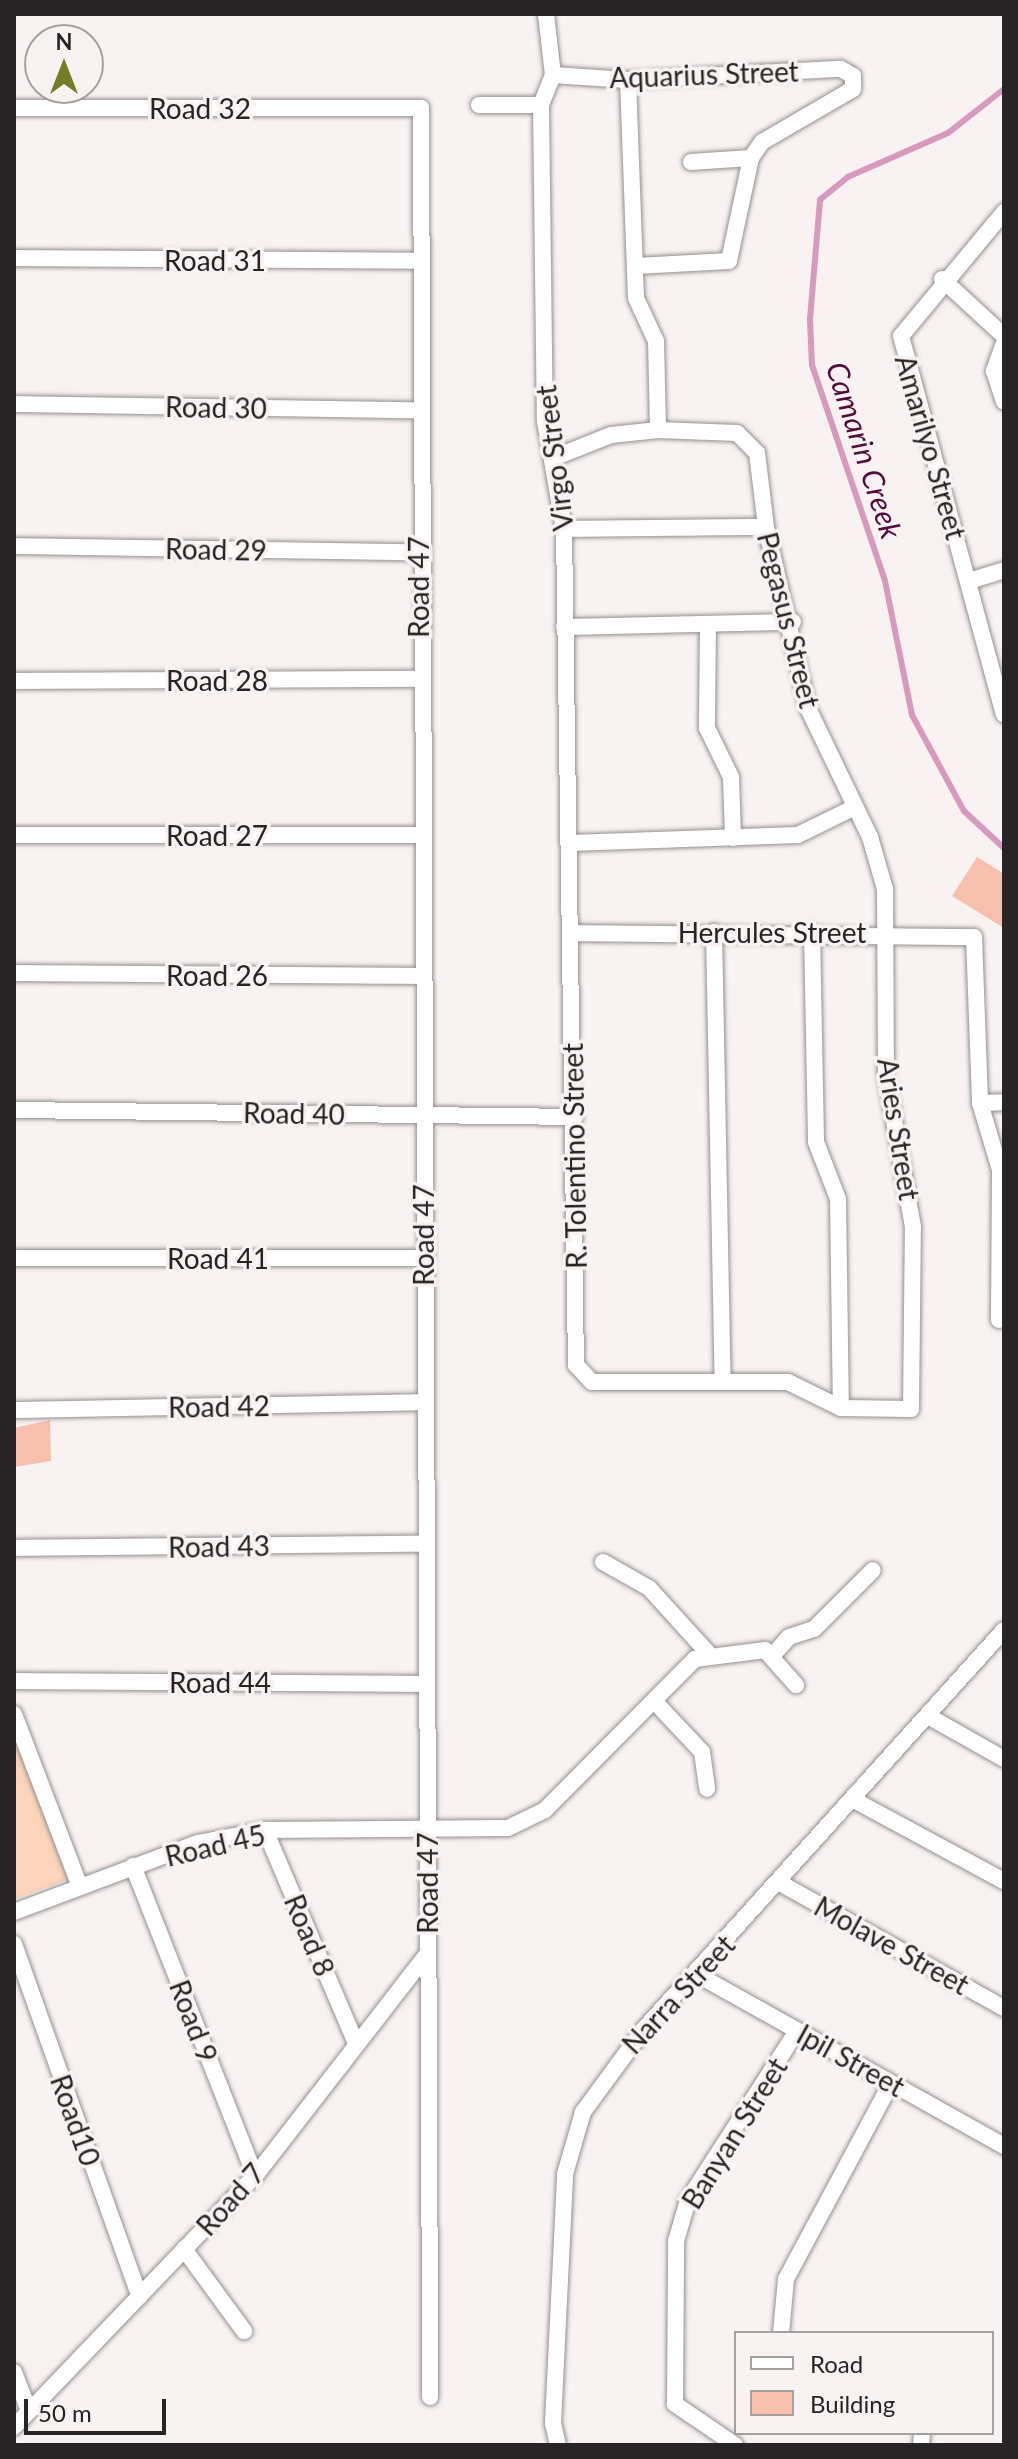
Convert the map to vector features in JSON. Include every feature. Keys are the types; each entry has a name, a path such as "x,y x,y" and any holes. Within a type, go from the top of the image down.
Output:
{"street":[{"path":"546,14 553,75"},
{"name":"Aquarius Street","path":"553,75 628,80 841,69 853,76 853,89 762,142 751,158"},
{"name":"Virgo Street","path":"553,75 541,105 545,421 556,457 564,529 570,933"},
{"path":"556,457 611,435 658,430 656,341 636,298 628,80"},
{"path":"479,105 541,105"},
{"name":"Road 32","path":"14,108 386,107"},
{"name":"Road 47","path":"386,107 421,108 416,261 430,2397"},
{"path":"636,266 729,261 751,158 691,162"},
{"name":"Amarilyo Street","path":"1003,216 942,279 904,325 902,347 1004,714"},
{"name":"Road 31","path":"14,258 416,261"},
{"path":"942,279 1004,336"},
{"path":"1004,343 994,371 1004,401"},
{"name":"Road 30","path":"14,404 417,410"},
{"name":"Pegasus Street","path":"658,430 737,433 757,453 766,527 793,622 808,708 853,808"},
{"path":"564,529 766,527"},
{"name":"Road 29","path":"14,546 418,552"},
{"path":"969,581 1004,570"},
{"path":"564,627 793,622"},
{"path":"708,624 707,728 731,777 733,838"},
{"name":"Road 28","path":"14,681 419,679"},
{"path":"571,843 798,835 853,808"},
{"name":"Aries Street","path":"841,1408 911,1409 913,1227 886,1076 886,931 880,862 853,808"},
{"name":"Road 27","path":"14,835 420,835"},
{"name":"Hercules Street","path":"570,933 886,931 974,937 980,1103"},
{"path":"714,932 723,1382 788,1382 841,1408 838,1199 816,1142 812,932"},
{"name":"R. Tolentino Street","path":"570,933 582,1377 723,1382"},
{"name":"Road 26","path":"14,973 421,976"},
{"path":"999,1320 1000,1170 980,1103 1004,1102"},
{"name":"Road 40","path":"14,1110 575,1117"},
{"name":"Road 41","path":"14,1258 423,1258"},
{"name":"Road 42","path":"14,1410 424,1402"},
{"name":"Road 43","path":"14,1548 425,1544"},
{"path":"603,1562 649,1588 708,1653 772,1656 796,1685"},
{"path":"772,1656 789,1637 820,1624 873,1570"},
{"name":"Narra Street","path":"558,2445 555,2364 572,2140 603,2076 698,1975 1004,1630"},
{"name":"Road 45","path":"14,1912 133,1866 265,1830 426,1830 526,1822 708,1653"},
{"name":"Road 44","path":"14,1681 425,1684"},
{"path":"655,1702 702,1752 707,1789"},
{"path":"14,1714 80,1887"},
{"path":"928,1716 1004,1759"},
{"path":"854,1800 1004,1881"},
{"name":"Road 8","path":"265,1830 355,2041"},
{"name":"Road 9","path":"133,1866 255,2176"},
{"name":"Molave Street","path":"780,1883 1004,2008"},
{"name":"Road10","path":"14,1944 139,2296"},
{"name":"Road 7","path":"14,2427 255,2176 355,2041 427,1954"},
{"name":"Ipil Street","path":"698,1975 1004,2146"},
{"name":"Banyan Street","path":"735,2445 675,2404 676,2241 688,2200 797,2031"},
{"path":"781,2331 786,2279 891,2083"},
{"path":"184,2249 244,2331"},
{"path":"14,2372 29,2411"}],"shaded area":[{"path":"14,1733 69,1879 14,1899"}],"building":[{"path":"977,857 1004,874 1004,928 952,896"},
{"path":"50,1420 51,1461 14,1467 14,1428"}],"waterway":[{"name":"Camarin Creek","path":"1004,89 948,133 848,177 820,200 810,320 812,365 885,581 912,715 964,811 1004,848"}]}
